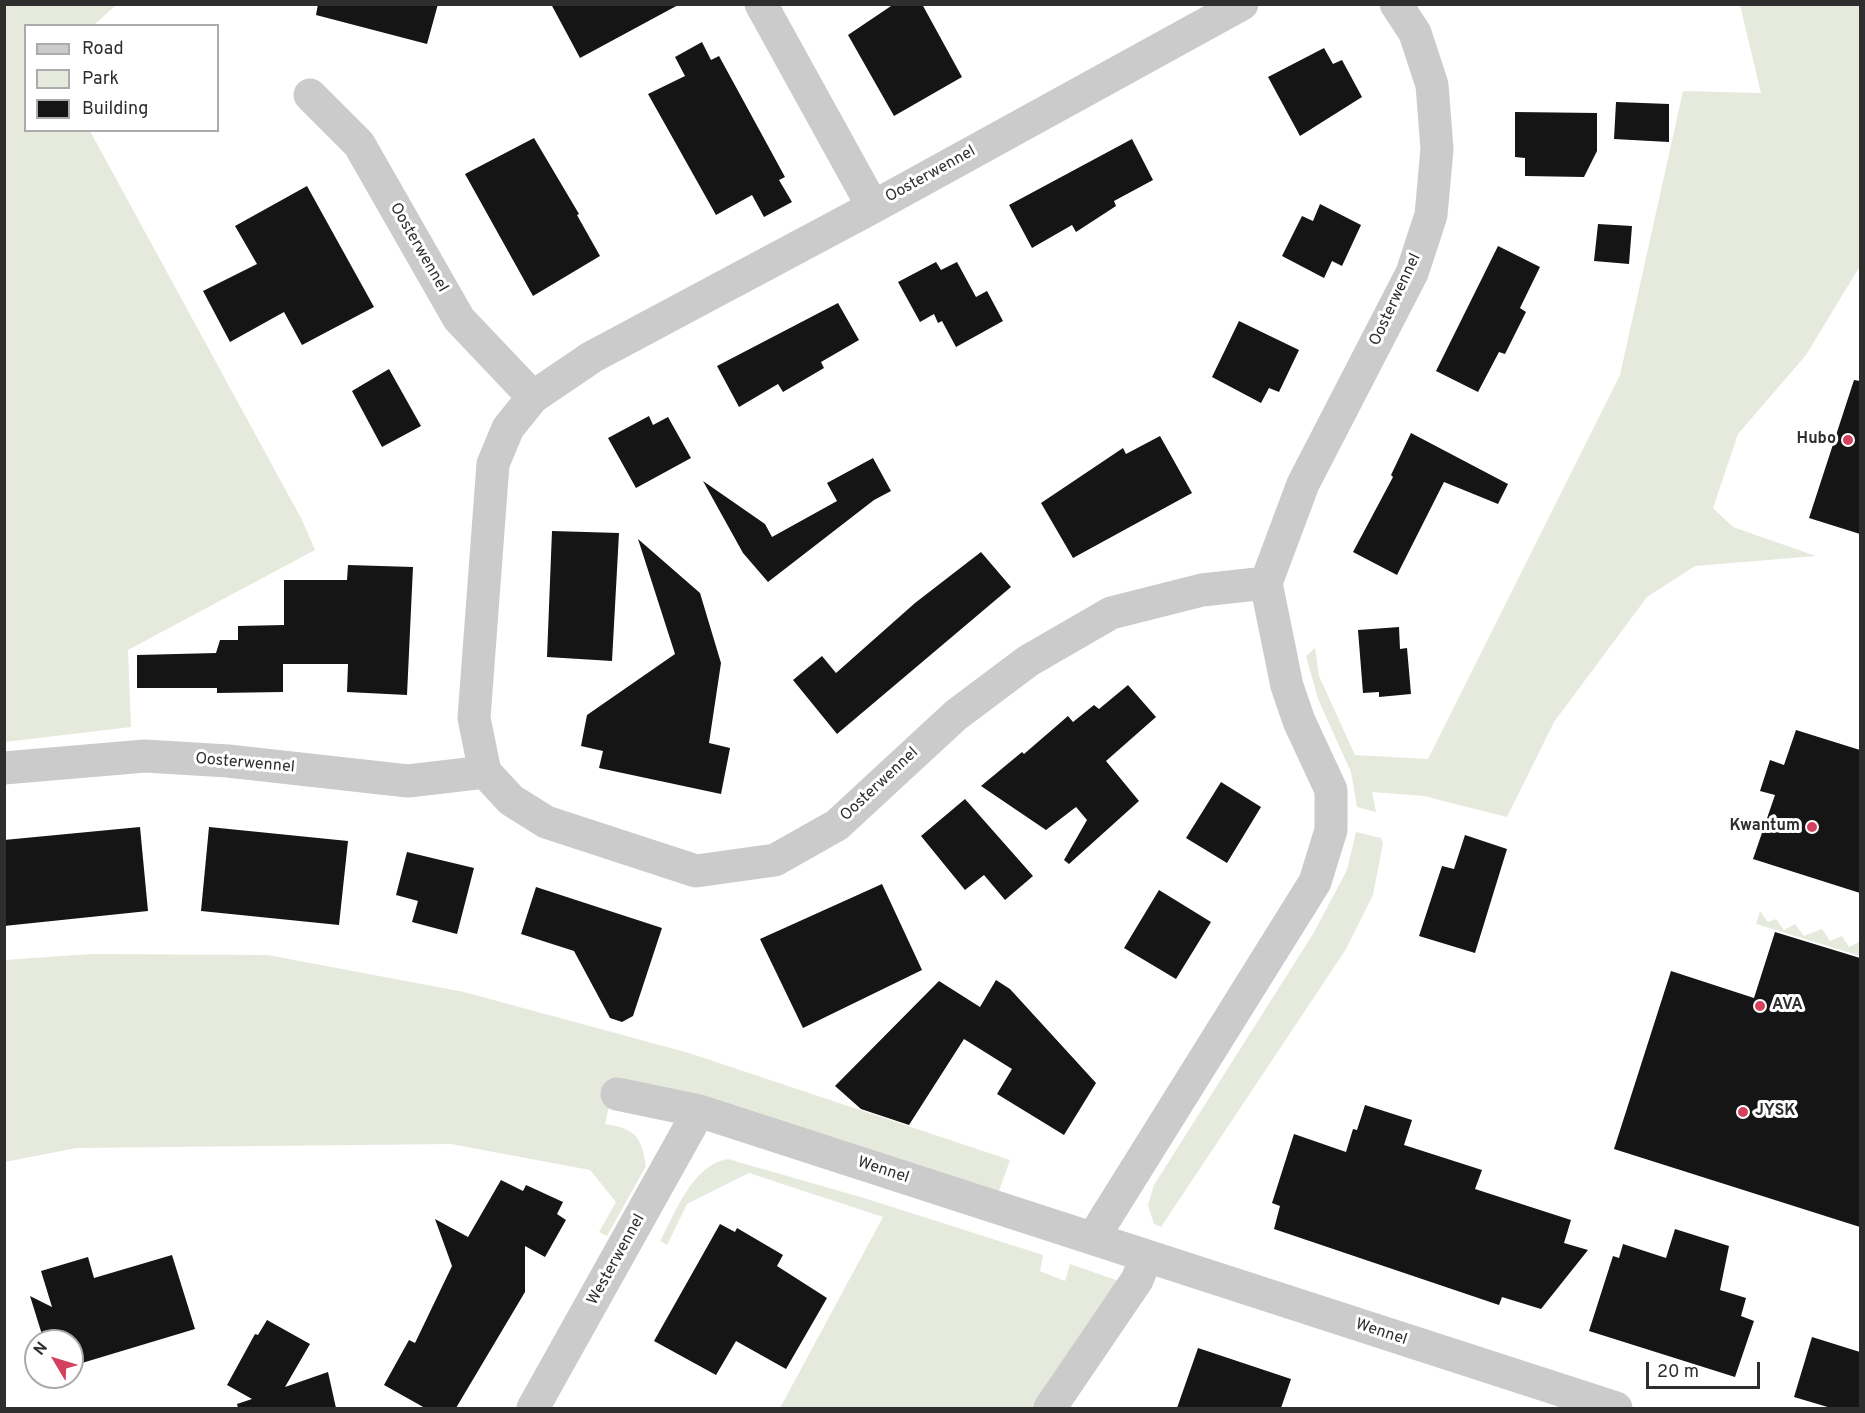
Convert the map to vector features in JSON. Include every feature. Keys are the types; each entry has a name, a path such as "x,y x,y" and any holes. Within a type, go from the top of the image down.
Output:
{"street":[{"name":"Oosterwennel","path":"761,4 873,207"},
{"name":"Oosterwennel","path":"1242,4 873,207 592,357 533,397 508,428 493,464 474,718 485,772 511,800 546,822 696,872 775,860 837,825 956,716 1028,661 1102,618 1111,613 1202,590 1266,583 1304,484 1412,273 1431,215 1437,149 1432,85 1415,33 1396,4"},
{"name":"Oosterwennel","path":"310,95 359,144 459,320 533,397"},
{"path":"1093,1238 1315,882 1332,830 1331,790 1299,721 1287,686 1266,583"},
{"name":"Oosterwennel","path":"4,768 145,756 228,761 408,781 485,772"},
{"name":"Wennel","path":"617,1094 699,1111 1093,1238 1146,1258 1616,1408"},
{"name":"Westerwennel","path":"533,1408 699,1111"},
{"path":"1050,1408 1137,1280 1146,1258"}],"green space":[{"path":"4,5 116,5 95,24 24,24 24,132 91,132 302,520 315,550 128,650 131,727 5,742"},
{"path":"1740,5 1860,5 1860,266 1806,355 1738,434 1713,508 1733,527 1816,556 1695,566 1647,597 1554,722 1507,817 1424,796 1372,792 1376,812 1357,807 1351,772 1318,699 1306,656 1315,648 1319,676 1355,755 1428,759 1620,375 1683,91 1761,93"},
{"path":"1356,832 1381,838 1383,843 1373,895 1346,949 1161,1227 1154,1224 1148,1205 1154,1185 1313,934 1347,870"},
{"path":"1760,911 1768,922 1776,919 1784,930 1795,924 1804,936 1822,929 1830,941 1842,936 1849,947 1859,942 1860,956 1756,924"},
{"path":"91,954 268,955 464,992 689,1053 1010,1160 999,1191 615,1080 605,1124 623,1128 635,1135 642,1147 646,1166 607,1236 599,1232 616,1202 590,1170 451,1144 76,1148 5,1162 5,960"},
{"path":"728,1159 864,1198 1043,1255 1040,1271 1065,1281 1070,1264 1119,1281 1041,1408 780,1408 883,1217 749,1173 687,1204 667,1245 660,1241 686,1191 695,1180 715,1163"}],"building":[{"path":"318,4 438,4 427,44 316,15"},
{"path":"551,4 680,4 580,58"},
{"path":"894,4 922,4 962,77 894,116 848,35"},
{"path":"702,42 711,60 719,56 785,177 779,180 792,202 764,217 752,195 716,215 648,94 685,76 675,57"},
{"path":"1324,48 1333,64 1342,60 1362,97 1300,136 1268,77"},
{"path":"1616,102 1669,104 1669,142 1614,139"},
{"path":"1515,112 1597,113 1597,151 1584,177 1525,176 1525,158 1515,157"},
{"path":"534,138 579,214 577,215 600,256 533,296 465,174"},
{"path":"1132,139 1153,180 1114,201 1116,206 1076,232 1072,225 1032,248 1009,205"},
{"path":"307,186 374,307 302,345 284,312 230,342 203,291 257,264 235,226"},
{"path":"1320,204 1361,225 1342,266 1332,261 1324,278 1282,256 1302,216 1313,221"},
{"path":"1598,224 1632,226 1629,264 1594,261"},
{"path":"1498,246 1540,267 1520,308 1526,312 1505,354 1499,352 1478,392 1436,371"},
{"path":"936,262 941,270 957,262 976,297 987,291 1003,321 956,347 942,321 938,323 934,314 920,322 898,282"},
{"path":"838,303 859,340 821,362 824,368 783,392 778,384 739,407 717,366"},
{"path":"1239,321 1299,350 1279,392 1269,388 1261,403 1212,377"},
{"path":"389,369 421,426 382,447 352,391"},
{"name":"Hubo","path":"1854,380 1860,381 1860,534 1809,518"},
{"path":"649,416 653,425 668,417 691,458 636,488 608,438"},
{"path":"1411,433 1508,484 1498,504 1444,482 1397,575 1353,552 1393,477 1391,475"},
{"path":"1160,436 1192,493 1073,558 1041,503 1123,448 1126,454"},
{"path":"873,458 891,491 874,500 768,582 743,553 703,481 765,524 772,537 837,501 827,483"},
{"path":"552,531 619,533 612,661 547,657"},
{"path":"638,539 700,593 721,663 709,743 730,748 721,794 599,768 603,751 581,746 587,715 675,654"},
{"path":"981,552 1011,587 837,734 793,680 822,656 836,673 915,603"},
{"path":"348,565 413,567 407,695 347,692 348,664 283,664 283,692 217,693 217,688 137,688 137,655 216,653 220,640 238,640 238,626 284,625 284,580 347,580"},
{"path":"1399,627 1400,649 1407,648 1411,694 1379,697 1379,692 1363,693 1358,630"},
{"path":"1128,685 1156,717 1106,761 1139,801 1069,864 1064,860 1087,820 1076,807 1046,830 981,786 1022,752 1024,754 1068,716 1073,722 1094,705 1099,709"},
{"name":"Kwantum","path":"1796,730 1860,750 1860,893 1753,859 1775,795 1760,791 1770,760 1784,765"},
{"path":"1221,782 1261,807 1227,863 1186,838"},
{"path":"965,799 1033,876 1005,900 984,875 965,890 921,836"},
{"path":"140,827 148,911 4,926 4,840"},
{"path":"209,827 348,841 339,925 201,911"},
{"path":"1465,835 1507,849 1475,953 1419,936 1442,866 1454,869"},
{"path":"407,852 474,868 457,934 412,922 418,901 396,895"},
{"path":"882,884 922,970 803,1028 760,939"},
{"path":"536,887 662,928 633,1016 622,1022 610,1018 574,951 521,934"},
{"path":"1159,890 1211,922 1176,979 1124,948"},
{"name":"JYSK","path":"1775,932 1860,958 1860,1227 1614,1149 1671,971 1754,998"},
{"path":"996,980 1010,989 1096,1083 1064,1135 997,1094 1012,1069 964,1039 909,1125 861,1109 835,1086 939,981 980,1007"},
{"path":"1365,1105 1412,1120 1404,1145 1482,1170 1475,1189 1571,1220 1564,1243 1588,1250 1541,1309 1502,1297 1499,1305 1274,1229 1280,1206 1272,1203 1294,1134 1346,1152 1353,1129 1357,1130"},
{"path":"501,1180 523,1191 526,1185 563,1202 557,1214 566,1220 545,1257 525,1246 525,1292 456,1408 425,1408 384,1385 409,1340 415,1343 452,1266 435,1219 468,1237"},
{"path":"720,1224 735,1232 737,1228 783,1255 777,1266 827,1298 786,1369 736,1341 716,1375 654,1341"},
{"path":"1675,1229 1729,1246 1720,1290 1746,1298 1741,1316 1754,1321 1735,1377 1589,1331 1613,1256 1619,1258 1623,1244 1666,1258"},
{"path":"172,1255 195,1329 84,1362 84,1329 40,1329 30,1296 52,1307 41,1271 88,1257 94,1278"},
{"path":"267,1320 310,1344 285,1387 328,1372 336,1408 238,1408 237,1404 252,1399 227,1385 255,1334 258,1335"},
{"path":"1812,1337 1860,1352 1860,1408 1831,1408 1794,1397"},
{"path":"1198,1348 1291,1379 1281,1408 1177,1408"}],"place":[{"name":"Hubo","path":"1848,440"},
{"name":"Kwantum","path":"1812,827"},
{"name":"AVA","path":"1760,1006"},
{"name":"JYSK","path":"1743,1112"}]}
